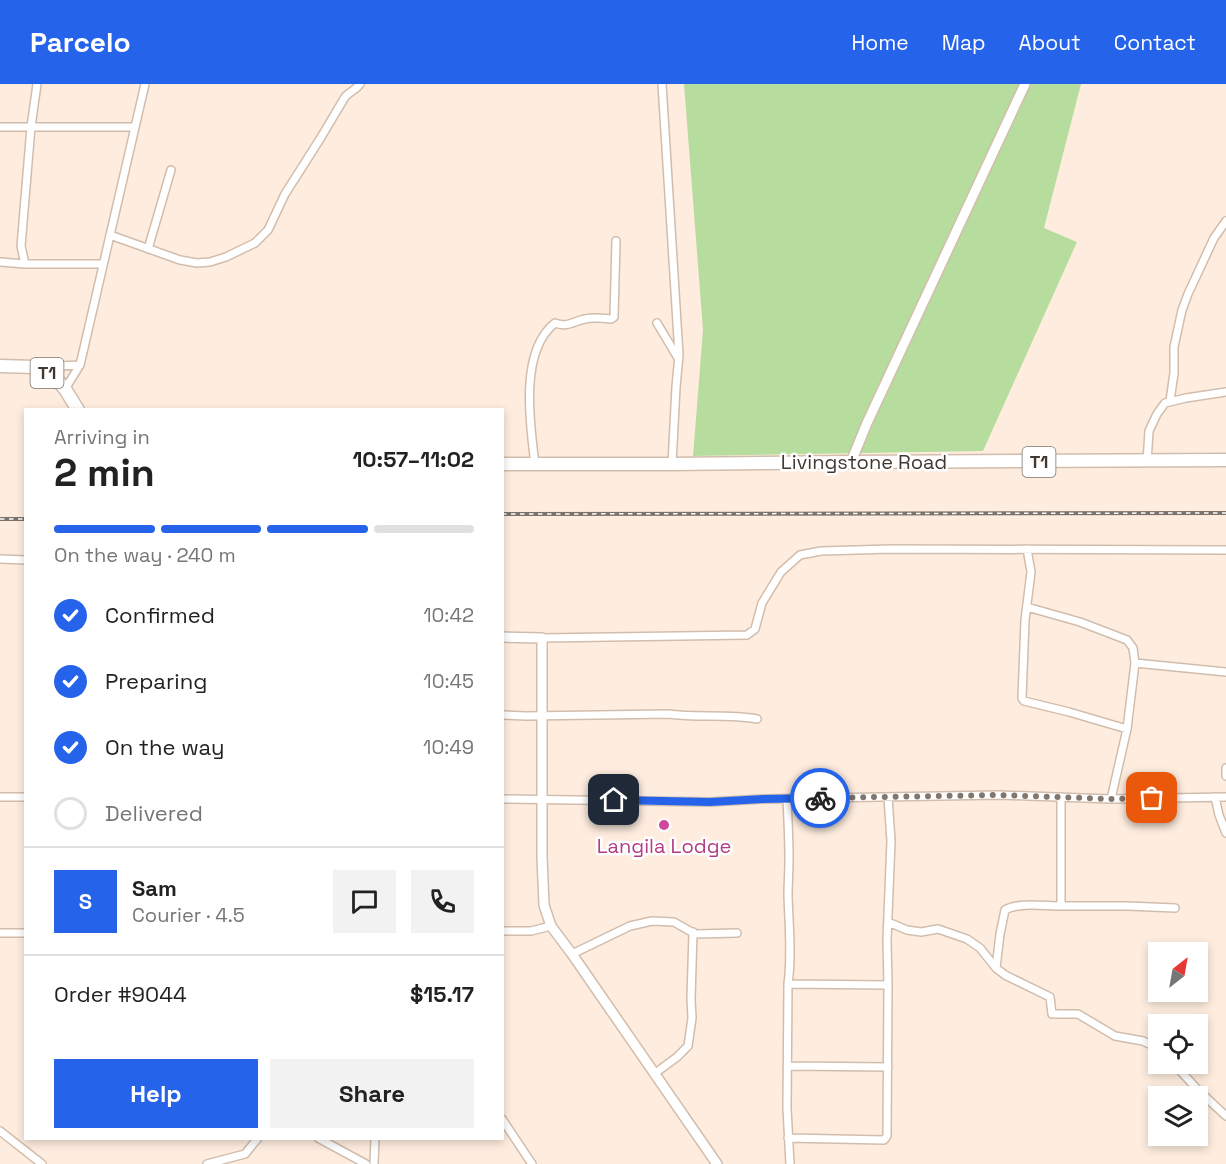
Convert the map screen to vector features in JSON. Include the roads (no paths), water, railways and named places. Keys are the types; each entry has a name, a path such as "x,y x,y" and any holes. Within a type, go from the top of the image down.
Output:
{"highway":[{"name":"T1","path":"0,366 36,367 65,389 77,408"},
{"name":"Livingstone Road","path":"504,464 1226,460"}],"street":[{"path":"25,264 21,246 37,84"},
{"path":"65,389 80,364 145,84"},
{"path":"110,235 188,262 210,262 255,243 268,230 285,194 345,97 360,84"},
{"path":"663,84 678,358 672,464"},
{"path":"851,462 1025,84"},
{"path":"0,127 135,127"},
{"path":"148,249 171,170"},
{"path":"1170,401 1174,373 1174,347 1182,310 1214,238 1226,221"},
{"path":"535,464 530,384 537,348 555,322 561,325 573,324 583,319 611,319 614,317 616,241"},
{"path":"0,262 103,264"},
{"path":"657,323 678,358"},
{"path":"36,367 80,364"},
{"path":"1148,462 1149,431 1160,408 1170,401 1226,392"},
{"path":"504,637 747,635 755,629 762,603 781,572 800,555 821,551 891,549 1226,550"},
{"path":"1027,549 1031,572 1025,620 1022,698 1024,701 1127,729"},
{"path":"0,559 24,560"},
{"path":"1027,607 1080,622 1127,640 1133,648 1135,663 1127,729 1111,799"},
{"path":"542,638 544,905 551,926 717,1164"},
{"path":"1135,663 1226,672"},
{"path":"504,715 668,714 757,719"},
{"path":"1226,768 1226,776"},
{"path":"504,799 710,802 1000,795 1111,799 1226,797"},
{"path":"0,797 24,797"},
{"path":"788,1138 884,1140 886,1138 888,1131 888,922 891,841 888,797"},
{"path":"1061,797 1061,906"},
{"path":"1215,797 1218,815 1226,833"},
{"path":"787,799 790,929 788,984 790,1164"},
{"path":"996,968 1000,934 1005,910 1008,908 1127,906 1175,908"},
{"path":"572,954 630,926 652,921 674,922 695,934 737,933"},
{"path":"888,922 907,930 921,932 938,929 966,939 980,948 996,968 1005,975 1050,997 1052,1014 1078,1014 1115,1036 1148,1043"},
{"path":"504,932 531,931 551,926"},
{"path":"654,1074 677,1058 688,1046 692,1018 693,932"},
{"path":"0,933 24,933"},
{"path":"788,984 888,985"},
{"path":"788,1066 888,1067"},
{"path":"1183,1074 1226,1116"},
{"path":"504,1122 532,1164"},
{"path":"0,1131 42,1164"},
{"path":"207,1164 245,1154 256,1140"},
{"path":"322,1140 366,1164"},
{"path":"374,1164 375,1140"}],"railway":[{"path":"504,514 1226,513"},
{"path":"0,519 24,519"}],"place":[{"name":"Langila Lodge","path":"664,825"}]}
